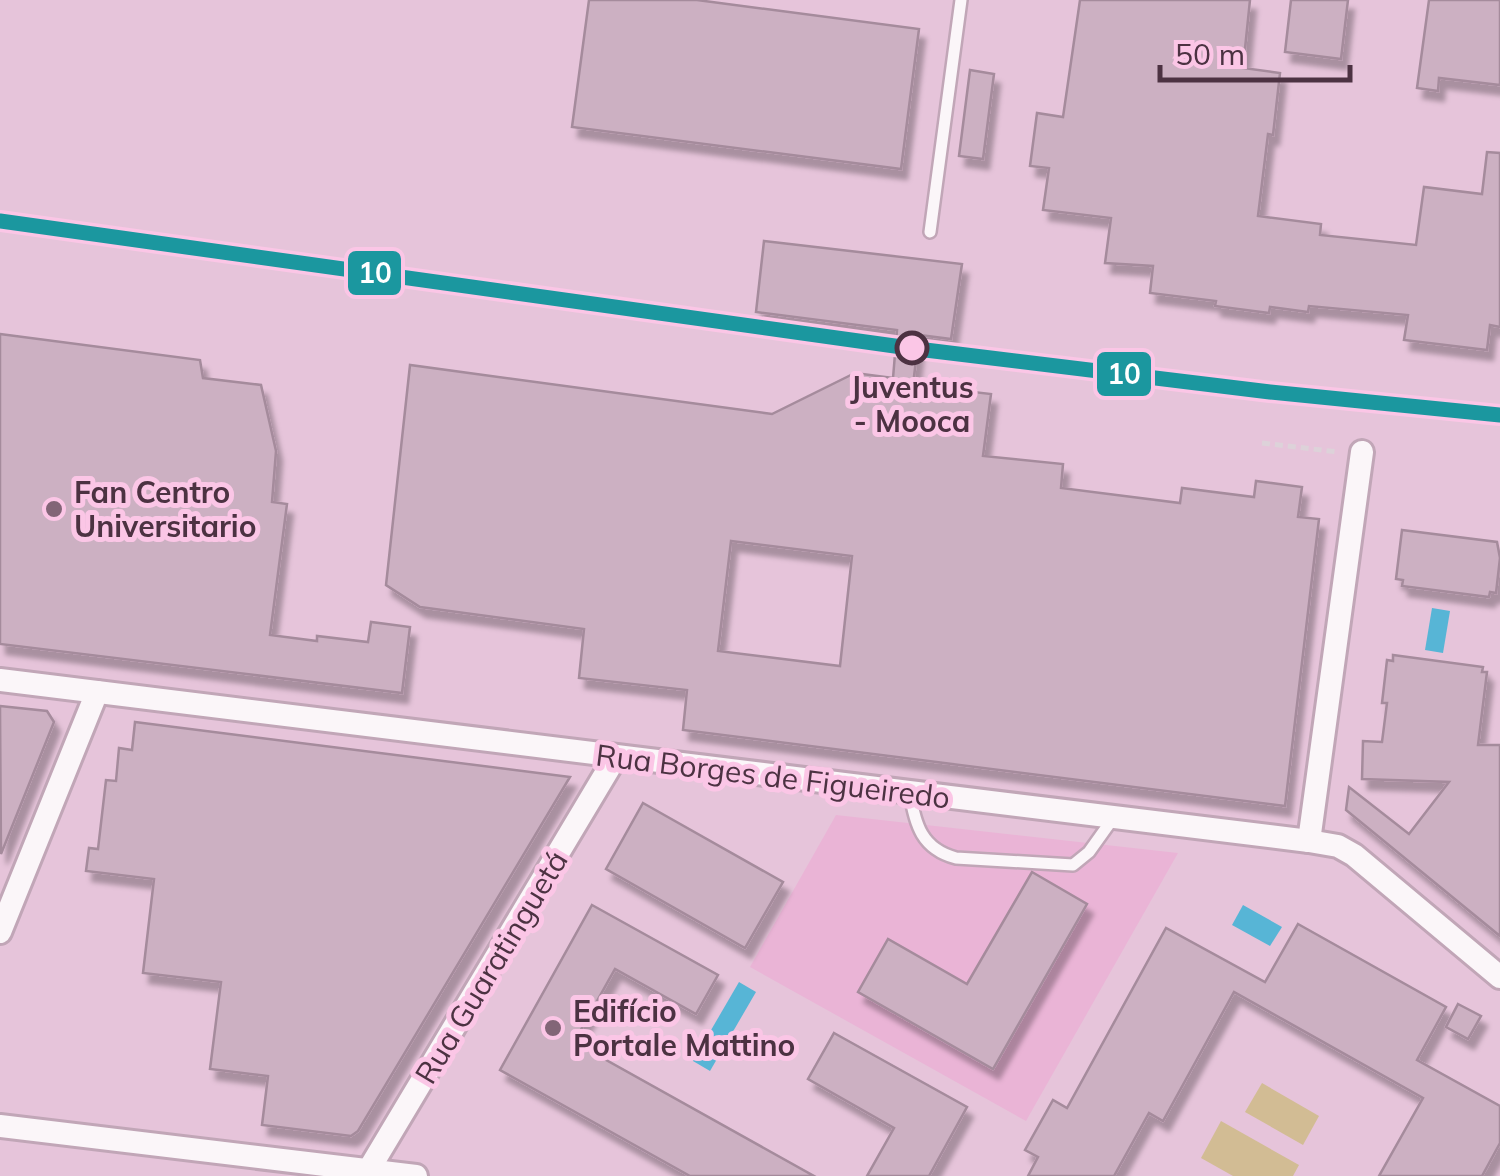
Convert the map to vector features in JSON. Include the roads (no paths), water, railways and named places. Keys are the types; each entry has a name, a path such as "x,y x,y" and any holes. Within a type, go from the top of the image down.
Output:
{"street":[{"path":"1309,840 1362,453"},
{"name":"Rua Borges de Figueiredo","path":"0,680 1309,840 1338,846 1354,856 1500,977"},
{"path":"0,932 98,692"},
{"name":"Rua Guaratinguetá","path":"367,1173 615,758"},
{"path":"0,1126 416,1176"}],"lane":[{"path":"930,232 961,0"},
{"path":"910,793 914,819 922,835 939,854 956,858 1073,865 1089,852 1114,817"}],"water":[{"path":"1432,608 1450,611 1443,653 1425,650"},
{"path":"1243,905 1282,927 1270,946 1232,925"},
{"path":"739,982 756,992 710,1071 693,1061"}],"place":[{"name":"Juventus - Mooca","path":"912,348"},
{"name":"Fan Centro Universitario","path":"54,509"},
{"name":"Edifício Portale Mattino","path":"553,1028"}]}
